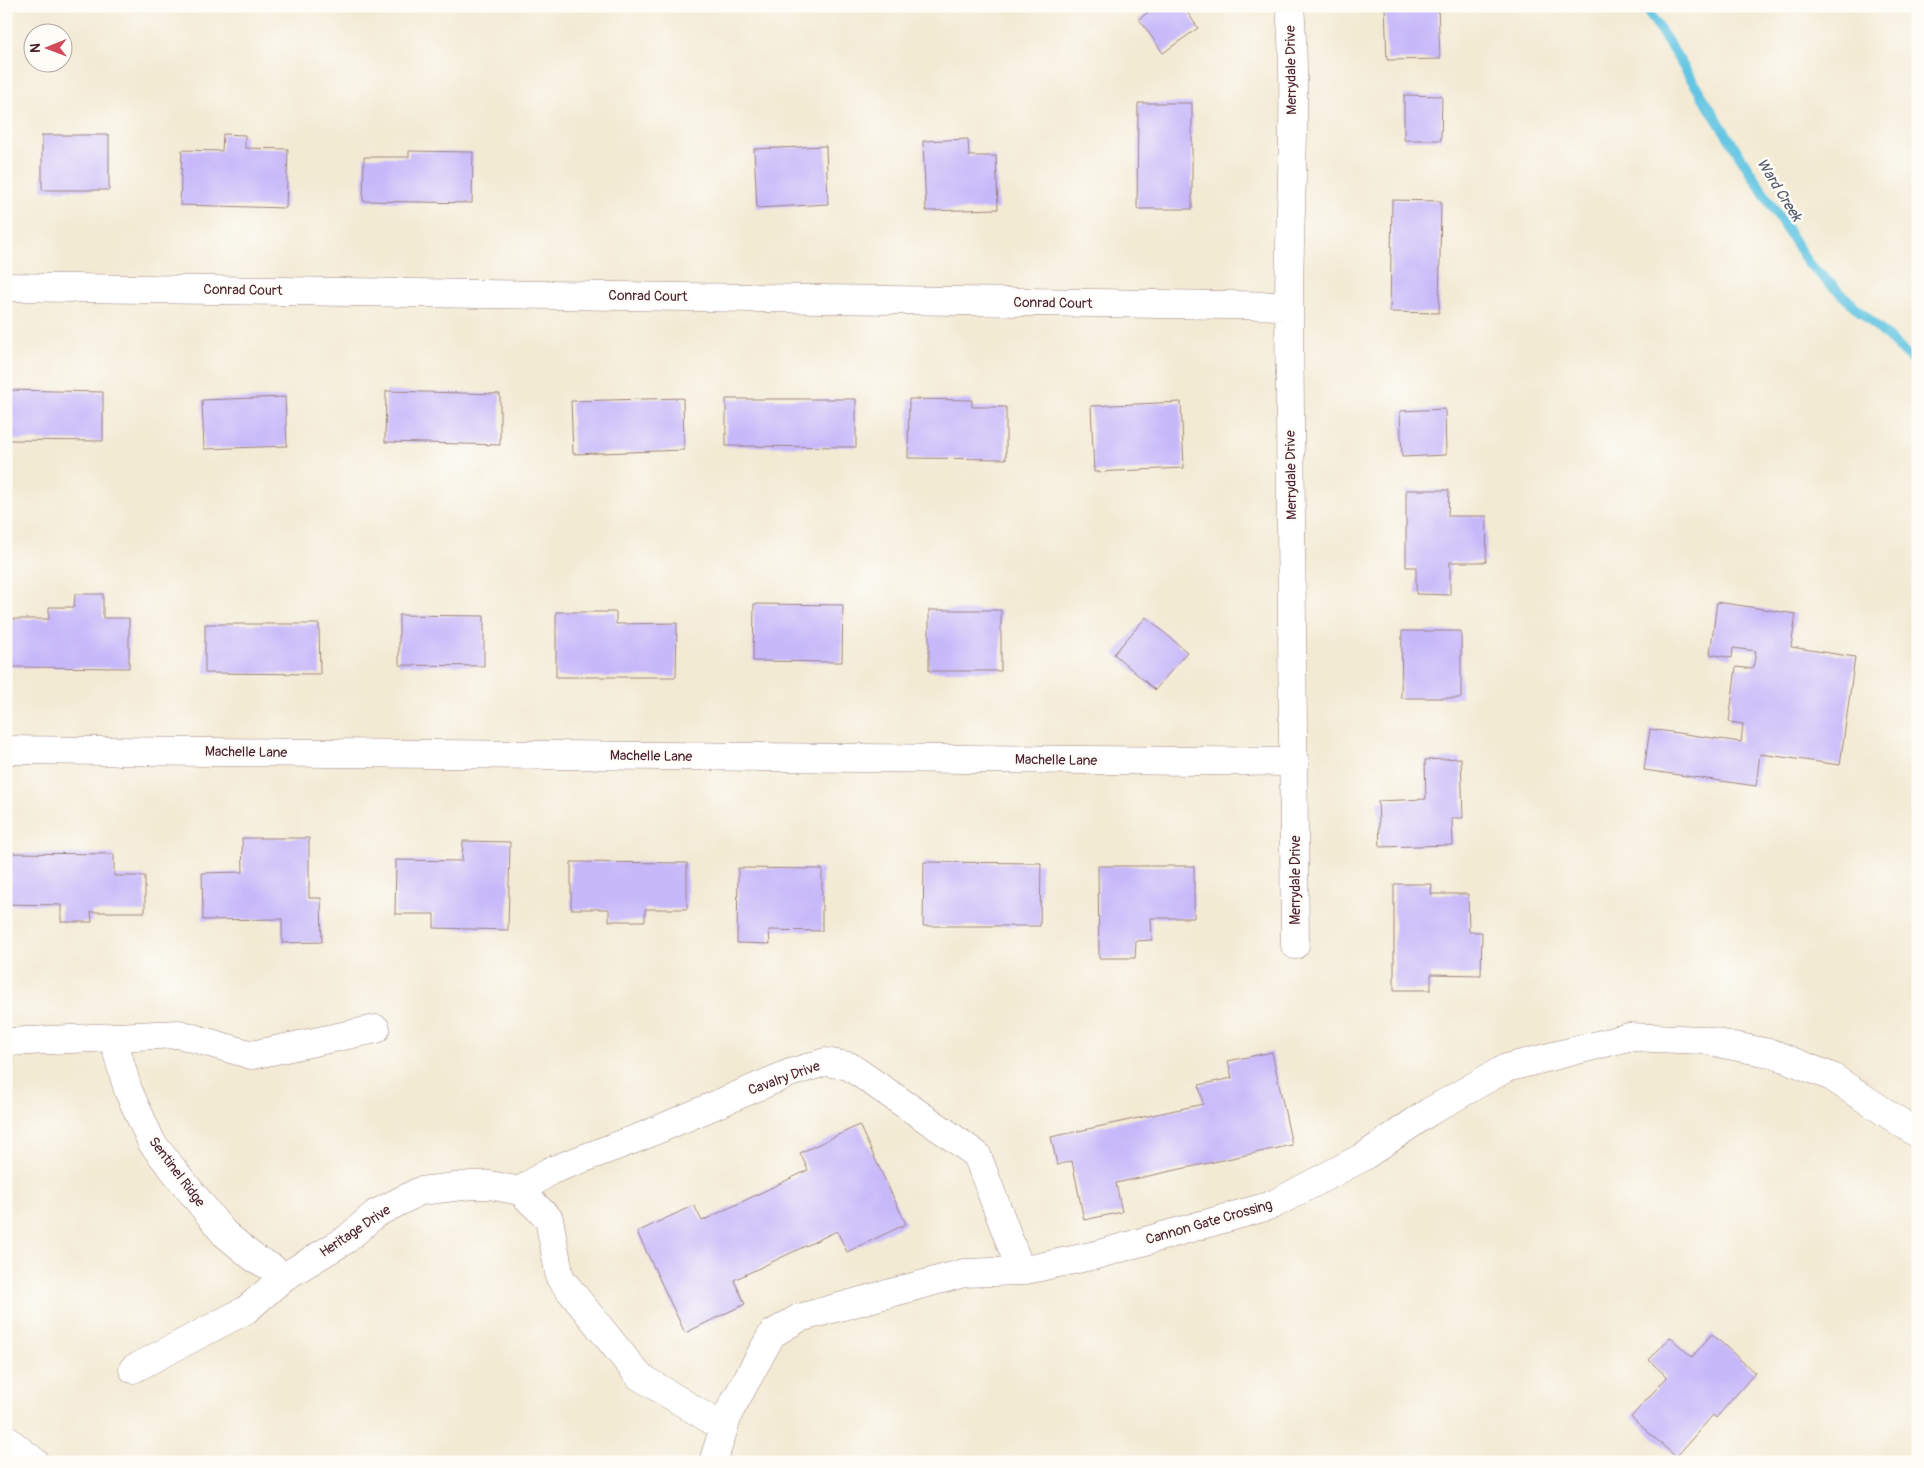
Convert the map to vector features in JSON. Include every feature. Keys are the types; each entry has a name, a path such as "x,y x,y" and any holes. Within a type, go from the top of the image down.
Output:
{"street":[{"name":"Merrydale Drive","path":"1290,6 1292,145 1289,306 1295,762 1295,945"},
{"name":"Conrad Court","path":"6,287 1289,306"},
{"name":"Machelle Lane","path":"6,750 1295,762"},
{"path":"6,1042 179,1034 252,1055 376,1029"},
{"name":"Cannon Gate Crossing","path":"712,1462 729,1412 772,1334 799,1318 964,1273 1021,1271 1096,1255 1272,1205 1364,1157 1429,1112 1506,1068 1629,1037 1703,1040 1774,1054 1832,1077 1918,1134"},
{"name":"Sentinel Ridge","path":"113,1038 128,1090 152,1142 224,1233 254,1258 284,1277"},
{"name":"Cavalry Drive","path":"520,1191 550,1171 643,1136 790,1073 825,1062 849,1066 977,1156 1021,1271"},
{"name":"Heritage Drive","path":"133,1369 246,1310 284,1277 347,1239 375,1214 420,1191 472,1185 490,1185 520,1191"},
{"path":"520,1191 549,1219 560,1278 639,1376 724,1428"},
{"path":"6,1439 35,1462"}],"building":[{"path":"1147,6 1183,6 1198,28 1163,53 1139,19 1150,11"},
{"path":"1385,6 1438,6 1440,59 1387,60"},
{"path":"1404,95 1442,96 1441,140 1404,140"},
{"path":"1138,103 1192,103 1192,209 1137,209"},
{"path":"223,134 245,135 245,148 288,149 286,208 180,205 182,150 222,151"},
{"path":"42,135 109,135 109,190 42,190"},
{"path":"968,139 969,156 996,156 998,209 926,211 923,141"},
{"path":"826,146 828,204 757,208 754,149"},
{"path":"409,151 473,152 472,203 363,201 364,157 409,157"},
{"path":"1392,200 1441,201 1439,313 1390,312"},
{"path":"8,390 103,392 103,441 8,440"},
{"path":"386,391 500,394 500,445 385,442"},
{"path":"285,397 287,446 204,449 202,400"},
{"path":"683,398 684,450 573,454 571,401"},
{"path":"726,399 856,399 856,447 726,446"},
{"path":"909,399 972,400 972,407 1006,407 1006,459 908,458"},
{"path":"1181,402 1184,468 1094,472 1091,406"},
{"path":"1445,409 1446,455 1402,457 1400,411"},
{"path":"1406,490 1449,490 1448,516 1487,516 1486,562 1450,562 1450,595 1416,594 1416,567 1406,567"},
{"path":"75,594 103,594 103,618 129,618 129,668 6,667 6,619 49,619 49,607 74,607"},
{"path":"1717,602 1796,614 1791,647 1855,657 1840,765 1760,754 1756,786 1644,770 1650,729 1741,742 1743,724 1729,722 1736,667 1753,669 1756,651 1733,648 1732,658 1710,654"},
{"path":"754,604 843,605 842,662 753,661"},
{"path":"929,610 1001,610 1001,671 929,671"},
{"path":"556,612 616,612 616,624 677,623 676,677 556,677"},
{"path":"399,615 484,616 484,666 399,665"},
{"path":"1146,617 1187,652 1155,690 1114,654"},
{"path":"205,624 319,624 320,674 205,673"},
{"path":"1402,631 1461,631 1461,698 1401,698"},
{"path":"1461,758 1463,818 1452,818 1453,845 1380,847 1378,801 1426,799 1425,760"},
{"path":"242,838 309,838 309,898 321,898 322,942 282,943 282,919 203,920 202,873 243,872"},
{"path":"463,841 510,842 508,930 434,928 434,914 395,914 396,860 462,861"},
{"path":"6,853 114,854 114,876 145,876 145,912 91,912 92,922 61,922 61,905 6,904"},
{"path":"571,862 687,863 687,909 645,909 645,921 609,921 609,909 571,909"},
{"path":"924,862 1041,863 1040,926 923,926"},
{"path":"1098,866 1194,866 1194,918 1151,918 1152,940 1136,941 1135,958 1099,958"},
{"path":"738,868 822,869 822,931 769,930 770,944 737,943"},
{"path":"1394,884 1432,884 1431,894 1468,894 1469,932 1482,932 1481,975 1431,974 1431,990 1394,990"},
{"path":"1272,1052 1292,1145 1116,1183 1122,1212 1084,1220 1072,1161 1057,1165 1051,1137 1203,1104 1199,1085 1232,1078 1228,1061"},
{"path":"859,1125 906,1224 847,1252 837,1231 734,1280 745,1304 685,1333 637,1232 694,1205 702,1221 808,1170 800,1153"},
{"path":"1712,1334 1755,1373 1716,1418 1713,1415 1676,1457 1631,1417 1667,1377 1649,1360 1670,1337 1692,1357"}],"waterway":[{"name":"Ward Creek","path":"1645,6 1808,263 1918,365"}]}
